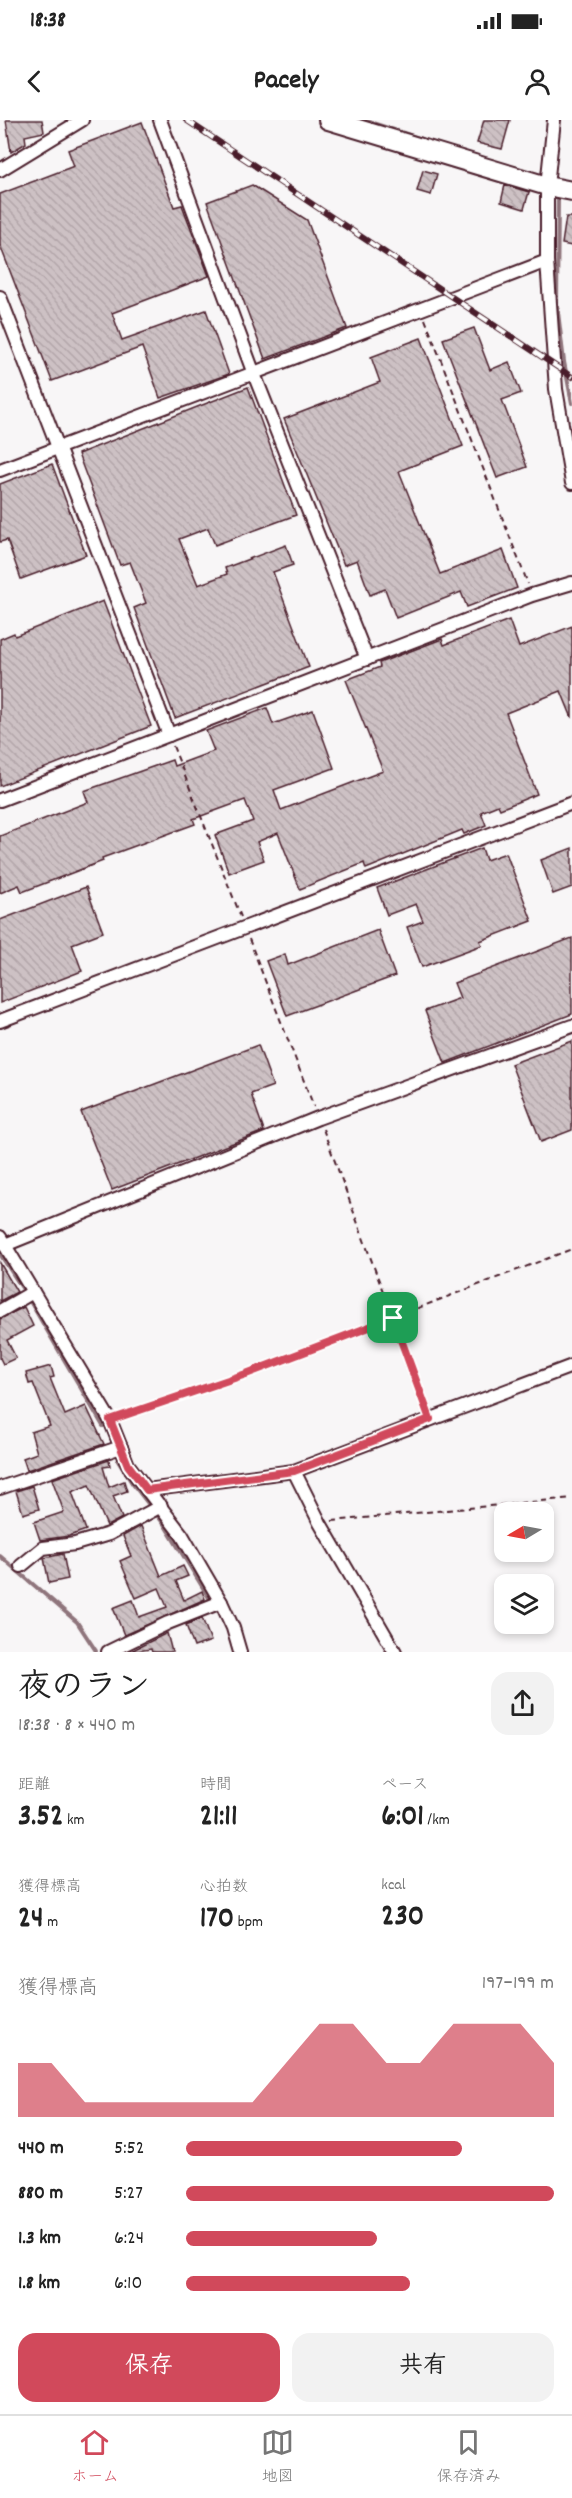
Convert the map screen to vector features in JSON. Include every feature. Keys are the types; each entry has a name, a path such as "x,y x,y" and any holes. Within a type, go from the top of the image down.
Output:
{"main road":[{"path":"336,121 547,186 572,190"}],"street":[{"path":"0,170 82,120"},
{"path":"160,120 254,374 367,659"},
{"path":"554,120 547,186 547,261 556,390 572,483"},
{"path":"0,470 547,261"},
{"path":"0,297 169,735"},
{"path":"0,800 532,595 572,583"},
{"path":"0,1021 572,803"},
{"path":"240,1652 233,1628 221,1602 182,1534 128,1465 110,1420 2,1241 318,1118 572,1026"},
{"path":"0,1311 33,1292"},
{"path":"147,1490 294,1471 572,1366"},
{"path":"0,1488 121,1447"},
{"path":"294,1471 320,1523 395,1652"},
{"path":"21,1566 43,1548 75,1544 109,1534 161,1506"},
{"path":"108,1652 168,1623 221,1602"}],"path":[{"path":"421,309 532,595"},
{"path":"318,1118 430,1419"},
{"path":"110,1420 246,1374 572,1249"},
{"path":"320,1523 572,1498"}],"building":[{"path":"6,120 42,120 44,132 25,136 26,143 11,152"},
{"path":"484,120 510,120 502,149 477,143"},
{"path":"142,122 174,207 182,205 209,276 112,313 122,340 206,310 229,374 160,398 142,347 52,381 0,245 0,194 74,166 68,150"},
{"path":"423,170 437,174 431,195 417,191"},
{"path":"252,185 307,220 347,328 265,359 207,202"},
{"path":"505,185 529,192 524,209 501,202"},
{"path":"566,217 572,217 572,246 562,244"},
{"path":"474,328 490,370 509,362 521,393 502,400 527,467 497,478 443,339"},
{"path":"421,338 463,446 399,471 440,574 503,550 517,588 467,607 461,592 396,618 385,589 370,595 357,560 344,565 284,419 380,382 371,357"},
{"path":"248,387 296,515 215,545 208,528 179,539 198,585 227,574 225,568 286,545 293,565 273,572 309,667 175,718 134,608 146,603 130,562 120,565 78,454"},
{"path":"52,464 86,555 21,579 7,540 0,542 0,484"},
{"path":"103,601 151,726 0,786 0,639 14,633 15,636"},
{"path":"509,620 519,647 572,626 572,718 561,691 506,713 537,794 500,809 498,805 481,812 486,825 464,834 462,830 366,869 364,863 300,889 278,833 257,842 264,860 229,873 215,835 253,821 245,800 193,819 195,824 102,858 103,861 22,892 19,885 0,893 0,836 88,802 84,791 172,760 174,766 214,751 206,731 267,708 273,724 313,710 334,768 274,790 281,810 383,771 346,680 380,667 379,663 442,639 444,645"},
{"path":"482,848 486,860 506,853 532,921 480,941 482,945 422,967 407,927 423,921 416,904 387,915 377,888"},
{"path":"572,848 572,887 553,894 541,860"},
{"path":"86,887 103,932 72,944 82,971 0,1003 0,920"},
{"path":"378,930 395,976 287,1016 266,961 285,954 288,965"},
{"path":"572,938 572,1014 445,1063 425,1011 460,998 454,983"},
{"path":"572,1041 572,1130 541,1142 511,1064"},
{"path":"258,1045 273,1086 251,1094 264,1131 112,1190 81,1112"},
{"path":"0,1263 17,1292 0,1301"},
{"path":"24,1307 33,1326 7,1340 16,1358 3,1364 0,1358 0,1319"},
{"path":"51,1366 54,1377 50,1378 65,1415 86,1406 104,1444 27,1470 23,1458 37,1453 31,1432 50,1426 33,1383 29,1384 26,1373"},
{"path":"109,1460 110,1466 103,1467 109,1487 124,1481 127,1491 113,1496 122,1518 107,1526 89,1485 72,1492 86,1530 69,1536 40,1540 34,1522 64,1512 52,1479"},
{"path":"32,1486 39,1509 23,1514 16,1491"},
{"path":"141,1526 161,1576 183,1566 188,1576 176,1581 184,1600 202,1591 205,1599 124,1635 113,1608 133,1600 139,1617 167,1607 159,1588 136,1598 120,1561 131,1556 123,1536"},
{"path":"63,1554 68,1579 49,1583 44,1558"},
{"path":"202,1618 211,1641 194,1647 186,1625"},
{"path":"167,1633 172,1652 152,1652 151,1649 129,1652"}],"waterway":[{"path":"363,120 422,139"},
{"path":"558,199 557,304 572,403"},
{"path":"0,1254 22,1288"},
{"path":"31,1303 103,1426"},
{"path":"118,1461 164,1524 211,1601"},
{"path":"0,1556 77,1622 96,1651"}],"railway":[{"path":"186,120 572,377"}],"route":[{"path":"393,1318 430,1419 294,1471 147,1490 128,1465 110,1420 246,1374 393,1318"}]}
